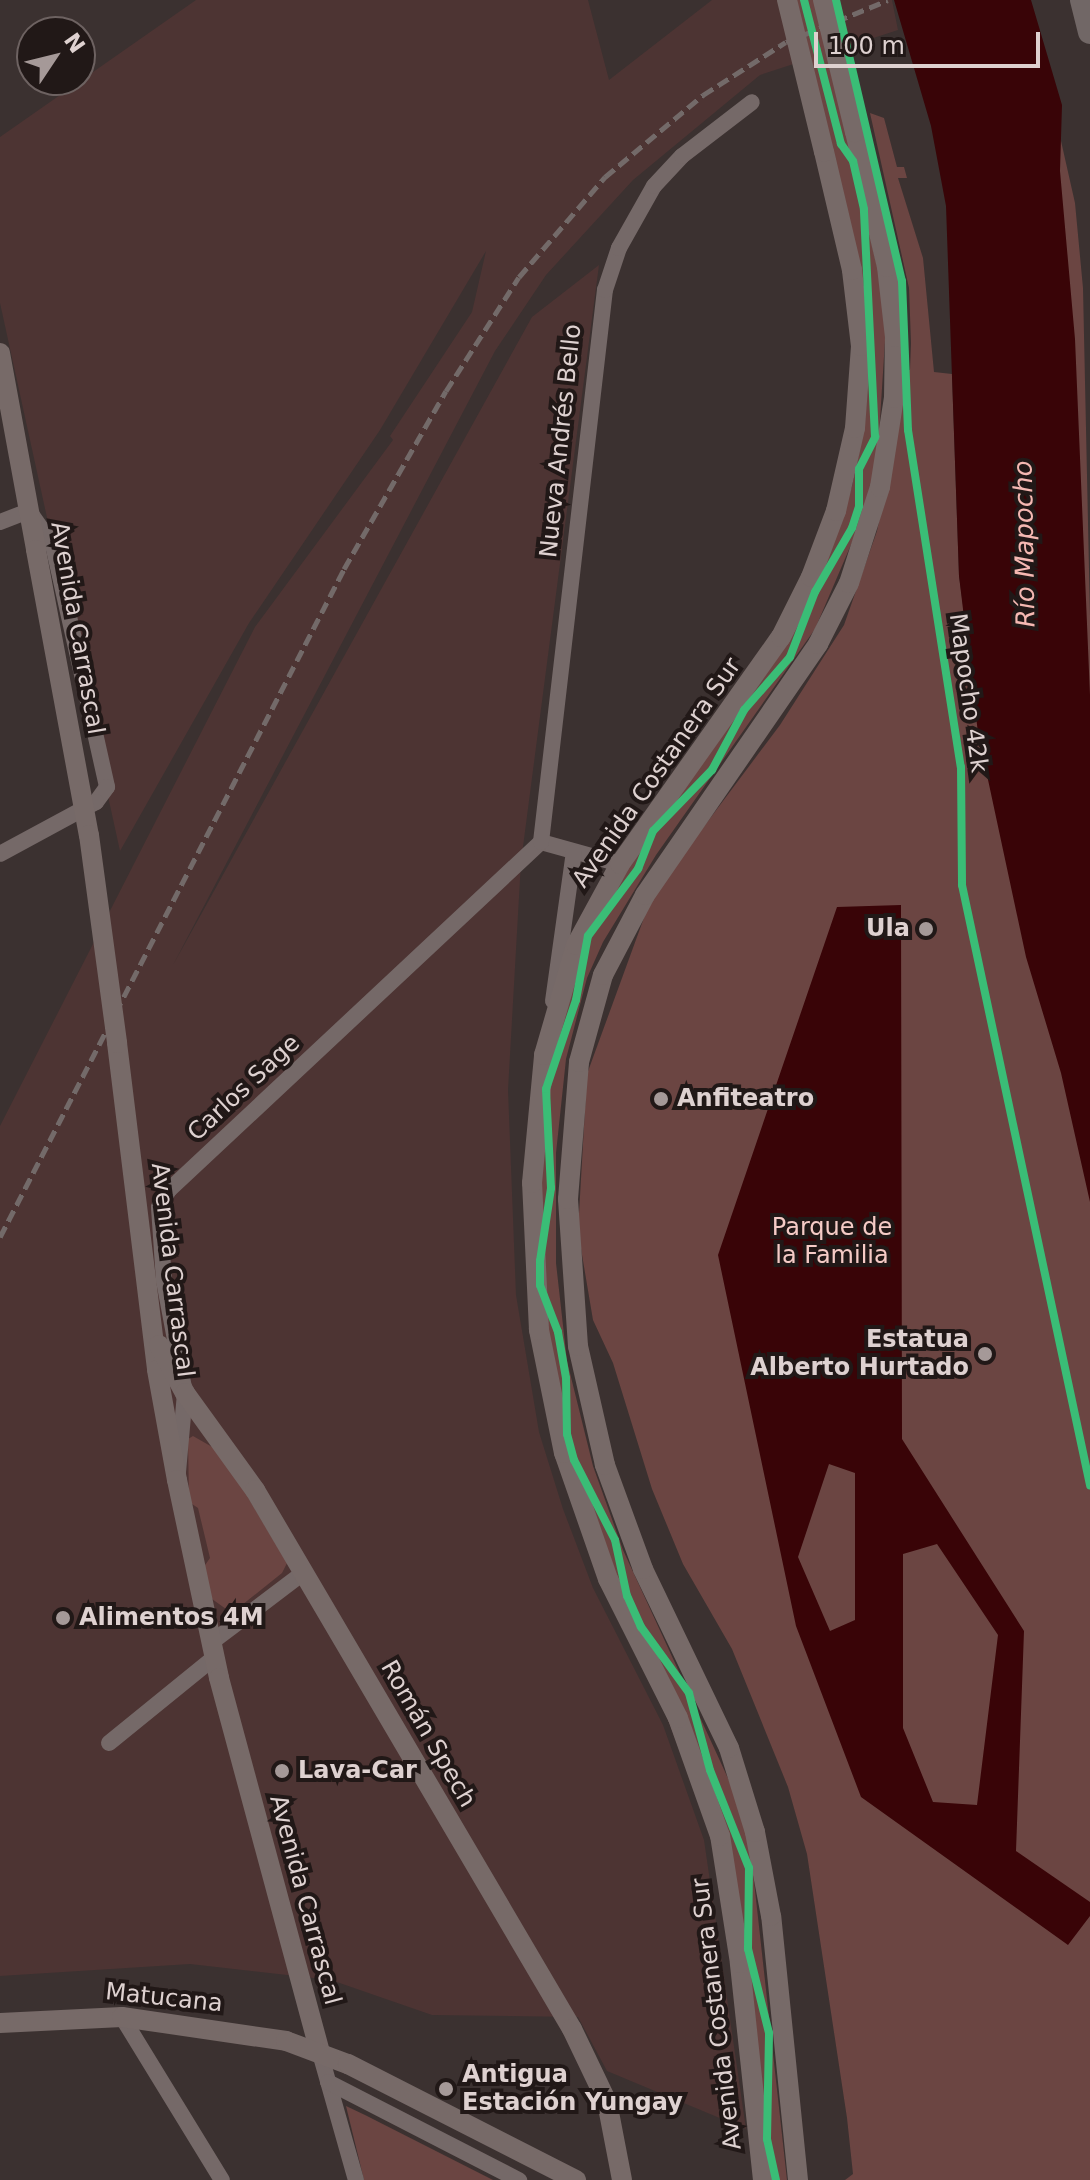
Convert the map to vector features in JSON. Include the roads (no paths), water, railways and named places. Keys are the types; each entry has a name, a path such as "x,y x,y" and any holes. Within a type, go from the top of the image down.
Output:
{"highway":[{"path":"1082,0 1090,31"}],"main road":[{"name":"Avenida Costanera Sur","path":"763,2180 737,1935 720,1836 678,1718 592,1538 547,1376 531,1214 536,1113 550,1024 576,945 620,864 767,659 811,577 836,511 855,428 861,346 852,270 787,0"},
{"path":"798,2180 761,1860 729,1748 643,1569 601,1453 573,1305 568,1172 579,1062 595,998 615,948 645,895 795,682 839,604 870,525 891,424 895,337 887,267 823,0"},
{"name":"Avenida Carrascal","path":"0,353 100,908 153,1330 178,1408 177,1480 214,1650 320,2053"},
{"name":"Román Spech","path":"153,1330 178,1408 212,1427 303,1573 589,2060 613,2121 622,2180"},
{"name":"Matucana","path":"0,2023 122,2017 259,2035 320,2053 576,2180"}],"street":[{"name":"Nueva Andrés Bello","path":"541,842 605,290 624,237 654,186 682,156 752,102"},
{"path":"0,522 29,511 56,555 107,787 96,802 0,854"},
{"path":"541,842 620,864"},
{"name":"Carlos Sage","path":"178,1408 158,1218 163,1196 541,842"},
{"path":"550,1024 574,852"},
{"path":"109,1743 303,1573"},
{"path":"122,2017 222,2180"},
{"name":"Avenida Carrascal","path":"320,2053 356,2180"},
{"path":"328,2082 519,2180"}],"water":[{"name":"Río Mapocho","path":"894,0 1031,0 1062,105 1060,171 1075,339 1090,695 1090,1202 1061,1073 1026,957 978,733 959,576 946,206 931,126"},
{"path":"901,905 902,1439 1024,1631 1016,1851 1090,1902 1090,1916 1068,1945 861,1797 796,1626 718,1255 837,907","holes":["829,1464 855,1473 855,1620 830,1631 798,1557","937,1544 998,1635 977,1805 933,1802 903,1728 903,1554"]}],"railway":[{"path":"0,1237 344,569 446,391 519,277 605,177 703,95 786,42 888,0"}],"place":[{"name":"Ula","path":"926,929"},
{"name":"Anfiteatro","path":"661,1099"},
{"name":"Estatua Alberto Hurtado","path":"985,1354"},
{"name":"Alimentos 4M","path":"63,1618"},
{"name":"Lava-Car","path":"282,1771"},
{"name":"Antigua Estación Yungay","path":"446,2089"}],"park label":[{"name":"Parque de la Familia","path":"832,1242"}]}
